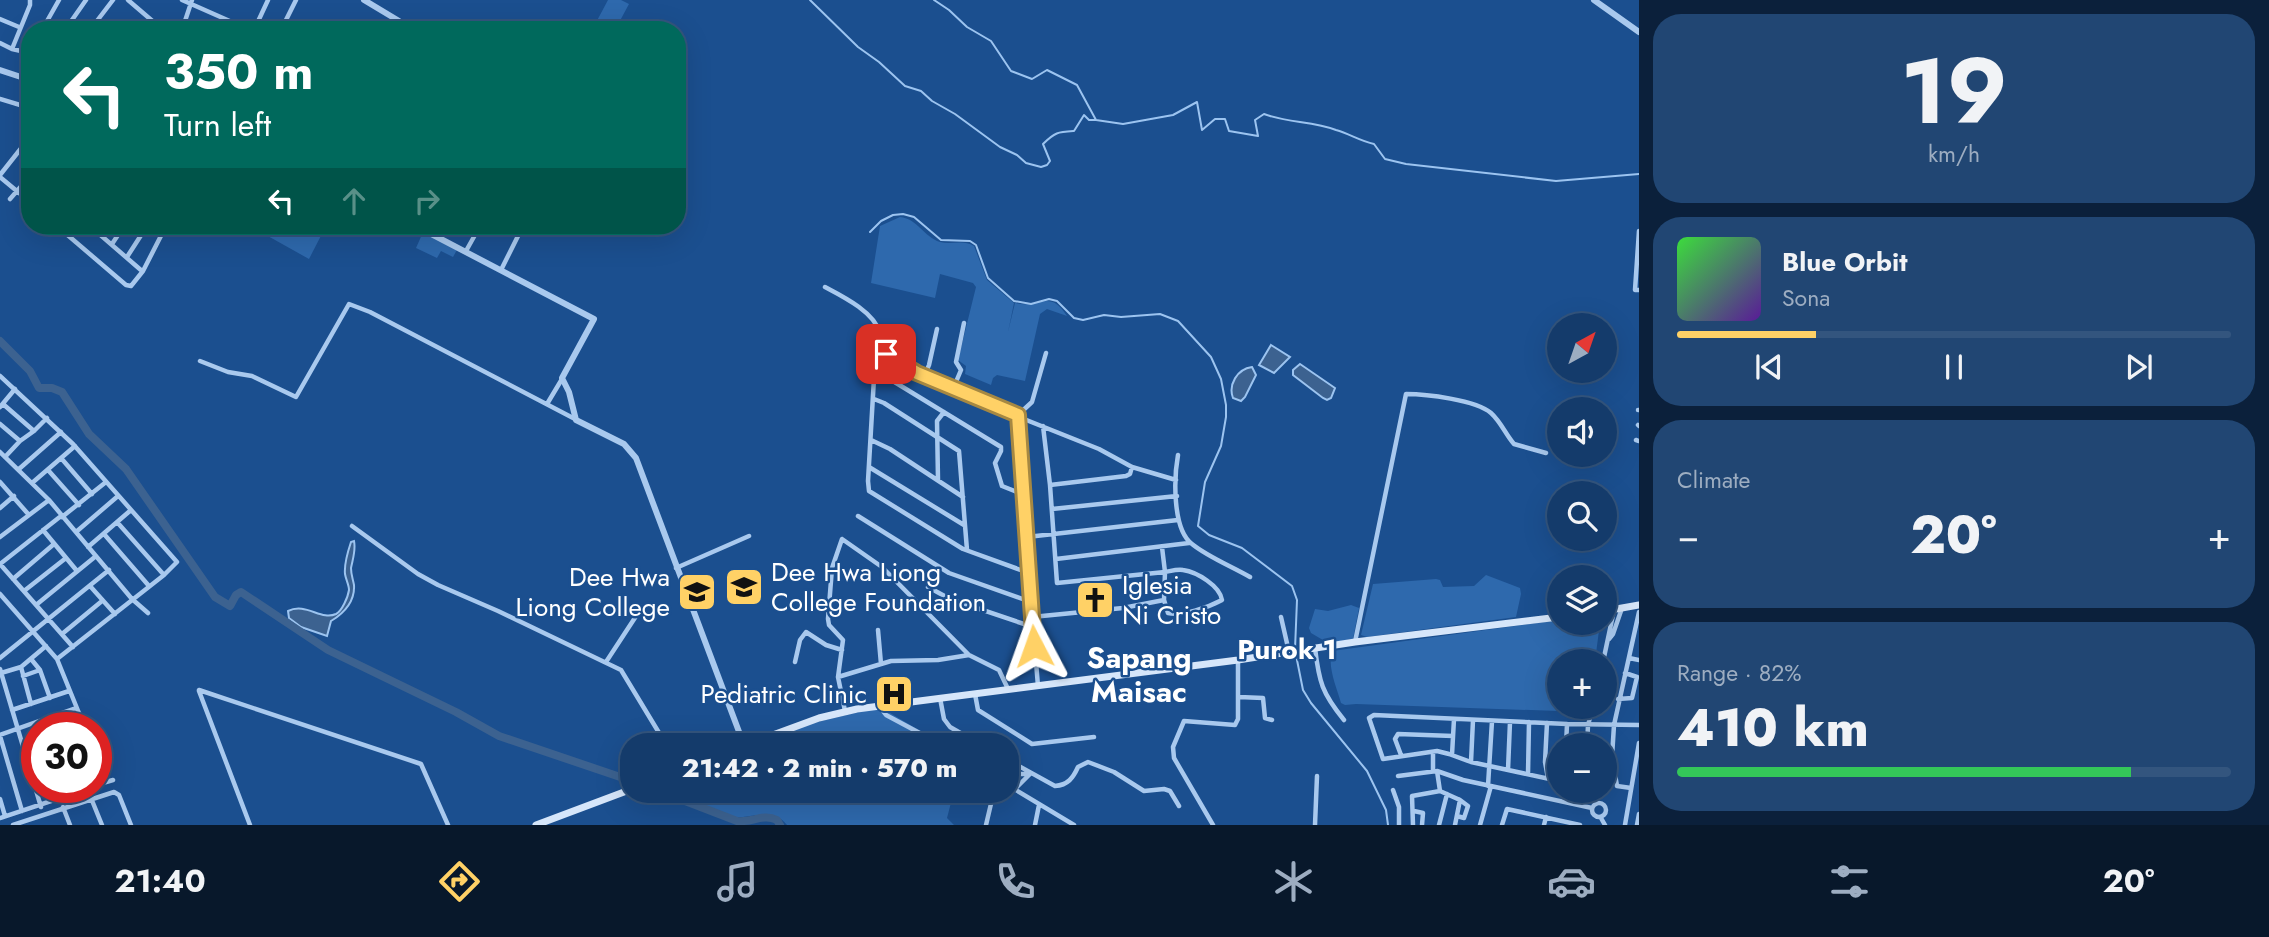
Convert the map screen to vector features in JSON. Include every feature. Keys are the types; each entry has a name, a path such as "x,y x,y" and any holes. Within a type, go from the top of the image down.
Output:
{"main road":[{"path":"1618,609 1639,606"},
{"path":"776,733 845,711 1547,618"},
{"path":"536,825 620,794"}],"street":[{"path":"22,21 30,0"},
{"path":"47,21 59,0"},
{"path":"71,21 86,0"},
{"path":"97,21 113,0"},
{"path":"128,0 152,21"},
{"path":"182,0 232,21"},
{"path":"256,21 267,0"},
{"path":"286,21 296,0"},
{"path":"364,0 398,21"},
{"path":"1594,0 1639,32"},
{"path":"185,21 191,2"},
{"path":"0,19 19,27"},
{"path":"12,49 21,23"},
{"path":"0,43 21,51"},
{"path":"0,70 21,77"},
{"path":"0,99 21,105"},
{"path":"21,149 0,176 21,194"},
{"path":"10,199 21,186"},
{"path":"1639,231 1635,290 1639,290"},
{"path":"68,235 126,285 134,285 161,235"},
{"path":"102,235 143,271"},
{"path":"112,244 118,235"},
{"path":"127,257 141,235"},
{"path":"435,235 594,319 547,404"},
{"path":"466,250 475,235"},
{"path":"501,270 518,235"},
{"path":"825,287 856,303 880,333 869,467 868,488 871,493 967,550 1030,573"},
{"path":"200,361 228,372 248,374 296,397 349,304 370,312 630,449 636,458 739,733"},
{"path":"953,389 961,370 956,362 964,323"},
{"path":"924,377 937,329"},
{"path":"877,353 886,354 924,377 1099,449 1132,467 1176,480"},
{"path":"1018,415 1032,402 1045,354"},
{"path":"875,373 883,375 1002,448 995,463 1002,486 1022,494"},
{"path":"562,378 573,404 576,420"},
{"path":"1,379 75,446 177,562 164,576 57,659"},
{"path":"15,389 2,406 34,431"},
{"path":"1355,642 1406,394 1426,395 1482,407 1497,419 1514,444 1546,453"},
{"path":"874,400 887,405 959,451 967,550"},
{"path":"560,411 573,404"},
{"path":"938,480 937,421 944,412"},
{"path":"1018,415 1038,686"},
{"path":"5,457 47,418"},
{"path":"0,424 20,442"},
{"path":"1043,426 1057,583 1165,572 1180,570 1194,573 1218,590 1222,598 1211,605 1171,615 1166,611 1165,572 1162,547"},
{"path":"19,469 61,432"},
{"path":"871,440 890,449 964,497"},
{"path":"32,483 75,446"},
{"path":"0,452 49,500 132,599 148,613"},
{"path":"1178,455 1178,520 1189,543 1250,577"},
{"path":"61,458 92,494"},
{"path":"869,467 965,526"},
{"path":"1050,485 1129,476 1132,467"},
{"path":"48,470 79,505"},
{"path":"0,482 29,514"},
{"path":"73,647 0,564 106,482"},
{"path":"0,508 14,496"},
{"path":"76,532 118,496"},
{"path":"1052,509 1177,496"},
{"path":"0,537 49,500"},
{"path":"88,547 131,510"},
{"path":"858,516 949,573 1031,602"},
{"path":"1027,537 1178,520"},
{"path":"117,522 164,576"},
{"path":"352,526 438,585 622,671 659,733"},
{"path":"43,530 77,571"},
{"path":"104,534 149,586"},
{"path":"676,568 749,536"},
{"path":"845,711 838,677 843,638 829,625 828,619 832,568 842,539 882,567 969,655 999,670 1008,689"},
{"path":"1056,559 1189,543"},
{"path":"13,579 54,544"},
{"path":"36,605 96,556"},
{"path":"24,591 66,558"},
{"path":"0,658 108,570"},
{"path":"90,586 114,614"},
{"path":"928,587 950,599 1033,627"},
{"path":"0,594 57,659 77,712"},
{"path":"1032,617 1123,608 1164,600"},
{"path":"62,634 102,601"},
{"path":"606,663 642,607"},
{"path":"1606,649 1608,639 1613,634 1618,609"},
{"path":"1631,788 1617,786 1612,757 1618,699 1639,612"},
{"path":"1281,617 1290,652"},
{"path":"878,630 881,664"},
{"path":"795,662 800,640 806,632 827,645 842,650"},
{"path":"41,805 1,681 1,671 21,667 46,646"},
{"path":"1315,648 1323,692 1343,720"},
{"path":"838,677 893,661 938,660 969,655"},
{"path":"1629,658 1639,660"},
{"path":"31,659 40,670 50,698"},
{"path":"1213,825 1174,758 1173,747 1184,721 1235,725 1238,719 1238,660"},
{"path":"21,667 31,704"},
{"path":"23,676 40,670"},
{"path":"1618,699 1632,698 1637,677 1625,673"},
{"path":"250,825 199,690 421,764 448,825"},
{"path":"12,710 69,691"},
{"path":"975,693 978,710 1032,744 1094,737"},
{"path":"1239,697 1263,698 1265,718 1272,720"},
{"path":"940,698 944,719 950,727 960,733"},
{"path":"879,706 886,715 920,733"},
{"path":"67,712 76,708"},
{"path":"1547,778 1433,752 1383,759 1369,718 1639,725"},
{"path":"1452,755 1454,719"},
{"path":"1588,733 1589,719"},
{"path":"1471,762 1473,720"},
{"path":"1480,825 1490,786 1492,721"},
{"path":"1508,770 1510,722"},
{"path":"1528,774 1529,722"},
{"path":"1547,733 1548,723"},
{"path":"1567,724 1567,733"},
{"path":"21,728 0,735 3,754 22,811"},
{"path":"1401,755 1395,739 1398,734 1453,736"},
{"path":"1547,736 1547,773"},
{"path":"1625,825 1639,743"},
{"path":"1433,752 1440,791"},
{"path":"1019,767 1055,786 1063,786 1071,780 1078,766 1088,762 1114,772 1144,791 1170,791 1179,806"},
{"path":"1398,776 1435,771 1490,786 1594,806 1602,803 1606,814 1601,818"},
{"path":"1019,774 1030,774"},
{"path":"1019,785 1030,774"},
{"path":"1315,825 1317,776"},
{"path":"1393,790 1399,807 1400,825"},
{"path":"1413,825 1414,795 1440,791 1460,800 1468,807 1464,818 1457,816"},
{"path":"1019,792 1074,825"},
{"path":"112,794 116,793 131,825"},
{"path":"1439,825 1447,794"},
{"path":"0,799 3,817 46,803"},
{"path":"1455,825 1460,800"},
{"path":"13,825 76,803"},
{"path":"94,803 102,825"},
{"path":"986,825 991,803"},
{"path":"1594,803 1593,815 1601,818 1605,825"},
{"path":"1035,825 1039,805"},
{"path":"63,807 70,825"},
{"path":"1502,825 1507,808 1580,825"},
{"path":"1414,811 1423,813 1422,825"},
{"path":"1637,825 1639,814"},
{"path":"1544,825 1546,817"}],"shaded area":[{"path":"608,0 621,0 629,4 620,21 597,21"},
{"path":"900,217 912,221 934,240 974,246 987,280 1014,303 1008,332 1015,303 1049,301 1061,308 1067,316 1047,309 1040,314 1025,381 997,375 991,385 965,374 966,366 958,360 976,287 973,283 940,274 935,298 871,283 880,226"},
{"path":"266,235 321,235 309,259"},
{"path":"422,235 433,235 458,248 453,257 441,251 437,258 416,248"},
{"path":"1271,345 1290,357 1274,373 1259,365"},
{"path":"1300,364 1335,388 1331,398 1323,398 1293,375 1293,370"},
{"path":"1252,367 1256,375 1245,397 1241,401 1233,398 1235,378"},
{"path":"354,541 351,568 354,591 348,606 331,621 327,636 301,627 289,618 288,611 301,609 330,616 342,607 349,590 345,574 346,562 351,542"},
{"path":"1486,575 1520,588 1516,617 1367,637 1361,635 1373,584 1436,579 1440,580 1443,587 1474,586"},
{"path":"1351,605 1359,608 1353,639 1328,643 1311,633 1309,628 1315,609 1328,611"},
{"path":"1547,622 1547,635 1598,635 1597,649 1547,649 1547,711 1345,705 1341,703 1332,671 1332,651"},
{"path":"880,707 924,733 781,733"},
{"path":"697,803 951,803 947,818 954,825 787,825 781,819 768,814 730,817"}],"waterway":[{"path":"810,0 858,47 905,86 921,91 1026,163 1041,167 1047,165 1050,161 1043,144 1047,140 1057,133 1074,131 1084,115 1089,120 1096,120"},
{"path":"934,0 967,27 991,41 1011,71 1032,79 1047,70 1077,85 1096,120 1123,124 1173,115 1197,102 1202,130 1215,119 1225,119 1229,131 1258,136 1255,120 1264,114 1341,132 1374,144 1385,159 1406,164 1556,181 1639,174"},
{"path":"870,232 881,221 893,215 914,217 941,240 970,241 976,245 988,278 1014,301 1031,304 1049,299 1057,301 1074,318 1083,320 1104,315 1121,317 1160,314 1178,321 1211,357 1221,379 1226,405 1221,446 1205,482 1198,526 1209,535 1242,548 1292,586 1297,600 1295,649"},
{"path":"0,341 30,371 39,388 52,388 62,392 89,434 126,469 215,597 230,606 241,592 328,650 456,712 499,736 620,777"},
{"path":"1296,655 1303,690 1367,771 1386,810 1388,825"},
{"path":"690,803 737,821 767,817 777,820 780,825"}],"place":[{"name":"Dee Hwa Liong College Foundation","path":"744,587"},
{"name":"Dee Hwa Liong College","path":"697,592"},
{"name":"Iglesia Ni Cristo","path":"1095,600"},
{"name":"Pediatric Clinic","path":"894,694"}],"district":[{"name":"Purok 1","path":"1287,649"},
{"name":"Sapang Maisac","path":"1139,675"}],"route":[{"path":"886,354 917,373 969,397 1018,415 1034,646"}]}
